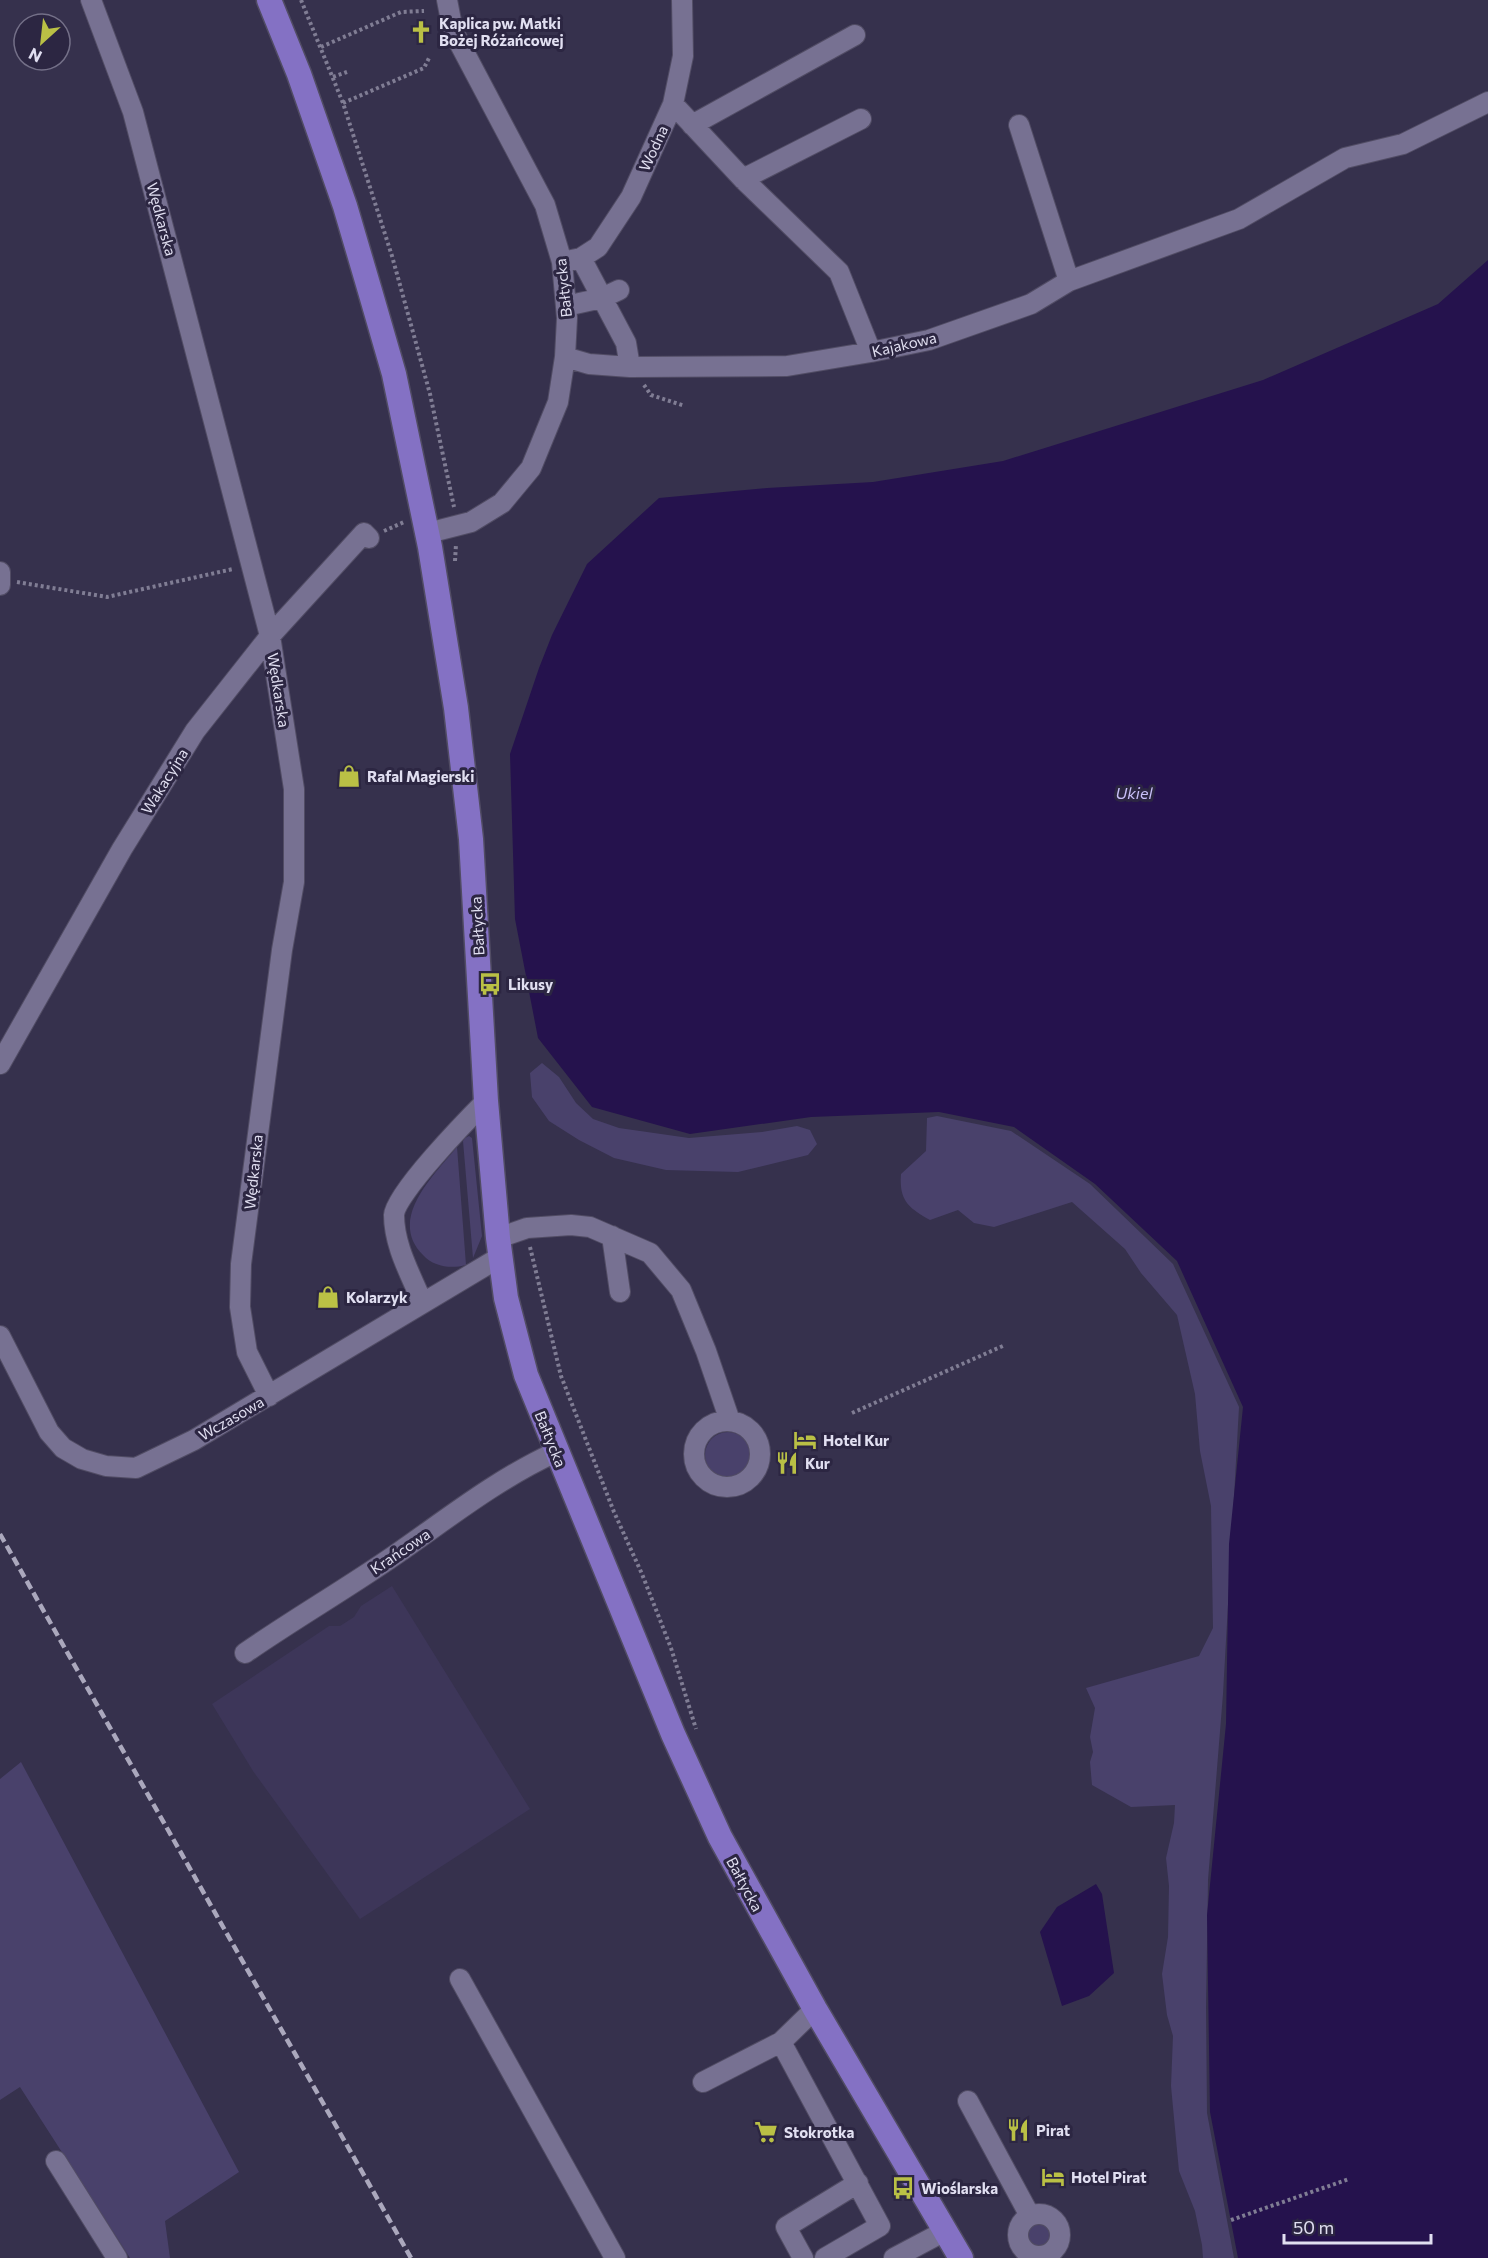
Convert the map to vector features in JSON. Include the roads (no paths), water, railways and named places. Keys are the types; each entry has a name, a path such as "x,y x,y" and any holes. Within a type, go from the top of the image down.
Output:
{"main road":[{"name":"Bałtycka","path":"270,0 299,74 345,206 394,374 428,533 456,708 471,839 486,1101 499,1247 506,1298 526,1375 673,1734 706,1808 740,1876 815,2009 961,2258"}],"street":[{"name":"Wędkarska","path":"91,0 133,112 252,565 270,636 294,789 294,882 282,950 241,1264 240,1306 247,1352 269,1396"},
{"name":"Bałtycka","path":"428,533 471,522 502,503 531,468 558,402 565,357 566,306 571,260 545,205 453,31 447,0"},
{"name":"Wodna","path":"571,260 598,247 631,197 673,104 683,56 682,0"},
{"path":"692,125 855,35"},
{"name":"Kajakowa","path":"565,357 588,364 630,367 787,366 929,340 1031,304 1069,281 1239,219 1345,158 1403,144 1488,102"},
{"path":"673,104 743,179 838,272 871,352"},
{"path":"743,179 861,119"},
{"path":"1019,125 1069,281"},
{"path":"571,260 611,294 626,343 630,367"},
{"path":"566,306 611,294"},
{"name":"Wakacyjna","path":"0,1064 122,849 195,731 270,636 364,533 369,538"},
{"path":"422,1302 398,1245 394,1212 407,1190 486,1101"},
{"name":"Wczasowa","path":"0,1336 50,1432 63,1448 82,1459 106,1466 136,1468 162,1457 269,1396 422,1302 525,1228 571,1225 590,1227 650,1253 681,1290 706,1351 730,1421"},
{"path":"612,1236 620,1292"},
{"name":"Krańcowa","path":"245,1653 392,1557 495,1484 556,1452"},
{"path":"460,1979 615,2258"},
{"path":"703,2082 781,2042 815,2009"},
{"path":"781,2042 880,2226 825,2258"},
{"path":"968,2101 1030,2216"},
{"path":"56,2161 117,2258"},
{"path":"803,2258 786,2227 858,2183"},
{"path":"1044,2215 1055,2222 1060,2234 1060,2253 1046,2256 1026,2252 1018,2233 1024,2220 1030,2216 1044,2215"},
{"path":"894,2258 945,2231"}],"water":[{"name":"Ukiel","path":"1488,260 1488,2258 1238,2258 1210,2112 1207,1915 1226,1724 1229,1544 1243,1407 1177,1261 1095,1184 1014,1127 939,1112 811,1117 690,1134 592,1107 538,1038 515,919 510,754 552,635 587,564 659,498 767,488 873,482 1003,461 1263,380 1438,304"},
{"path":"1096,1884 1102,1894 1114,1973 1089,1996 1062,2006 1040,1932 1057,1907"}],"railway":[{"path":"0,1534 411,2258"}],"place":[{"name":"Kaplica pw. Matki Bożej Różańcowej","path":"421,32"},
{"name":"Rafal Magierski","path":"349,776"},
{"name":"Likusy","path":"490,984"},
{"name":"Kolarzyk","path":"328,1297"},
{"name":"Hotel Kur","path":"805,1440"},
{"name":"Kur","path":"787,1463"},
{"name":"Pirat","path":"1018,2130"},
{"name":"Stokrotka","path":"766,2132"},
{"name":"Hotel Pirat","path":"1053,2177"},
{"name":"Wioślarska","path":"903,2188"}]}
